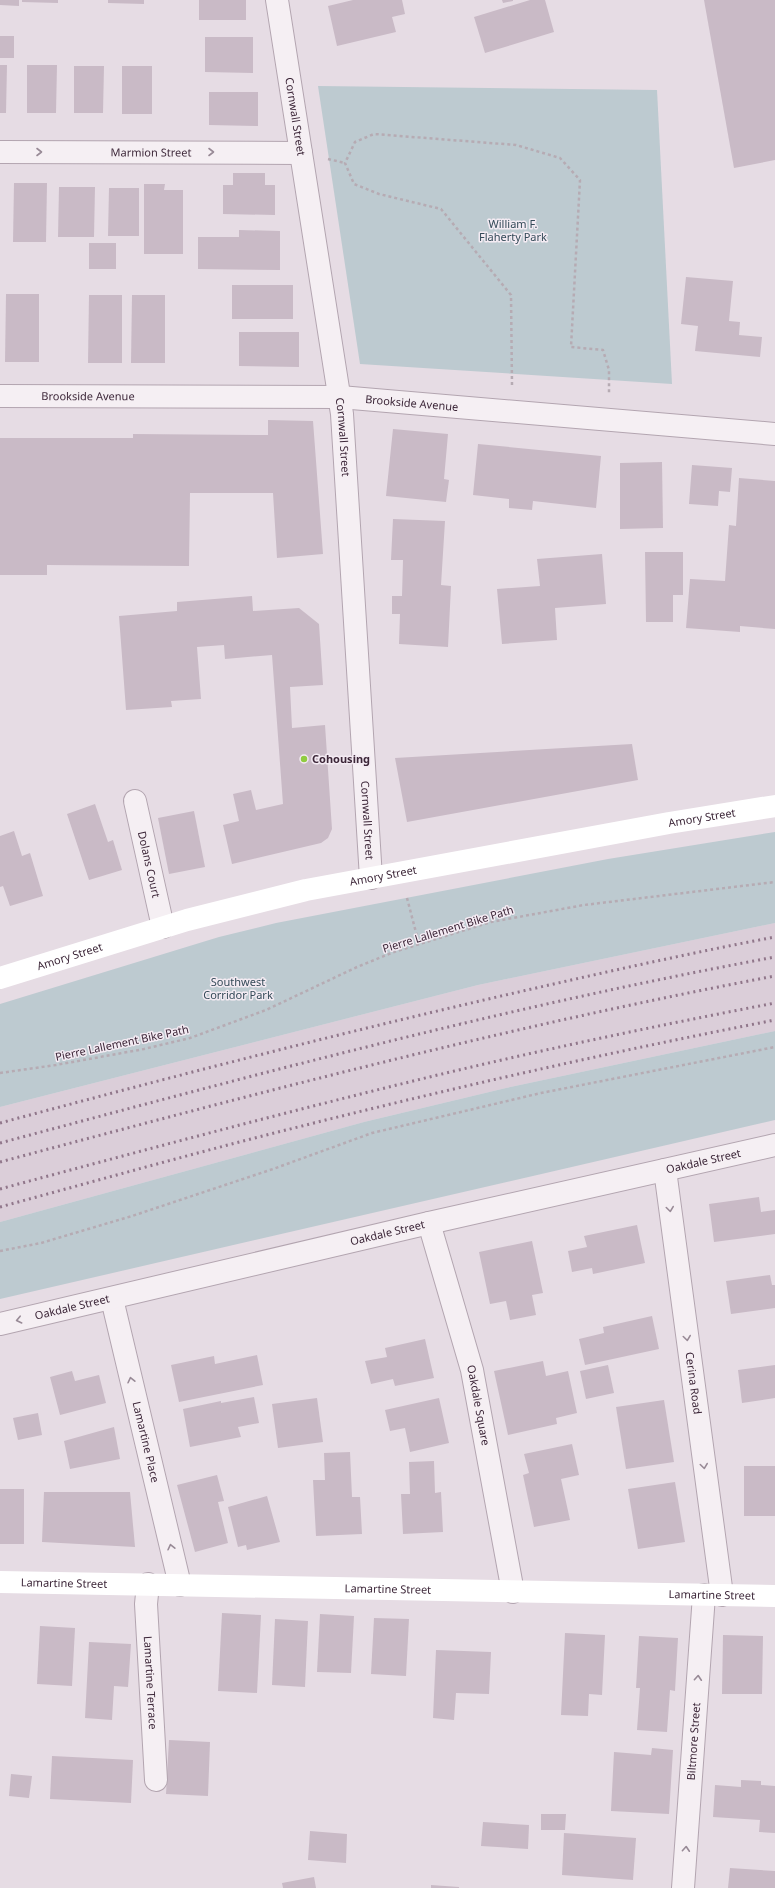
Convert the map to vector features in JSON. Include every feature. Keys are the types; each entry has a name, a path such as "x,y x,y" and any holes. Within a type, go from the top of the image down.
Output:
{"street":[{"name":"Cornwall Street","path":"277,0 340,397 344,433 371,878"},
{"name":"Marmion Street","path":"0,152 301,152"},
{"name":"Brookside Avenue","path":"0,396 340,397 775,434"},
{"name":"Dolans Court","path":"135,802 163,927"},
{"name":"Amory Street","path":"0,978 163,927 274,898 371,878 669,823 775,806"},
{"name":"Oakdale Street","path":"0,1324 112,1299 429,1223 775,1145"},
{"name":"Cerina Road","path":"665,1170 713,1595"},
{"name":"Oakdale Square","path":"429,1223 472,1370 513,1592"},
{"name":"Lamartine Place","path":"112,1299 180,1585"},
{"name":"Lamartine Street","path":"0,1582 775,1596"},
{"name":"Lamartine Terrace","path":"148,1584 146,1604 156,1780"},
{"name":"Biltmore Street","path":"683,1888 713,1595"}],"path":[{"path":"512,369 511,294 441,209 379,194 354,184 345,163 355,142 374,134 516,145 560,158 580,180 571,347 603,350 609,370"},
{"path":"325,158 345,163"},
{"name":"Pierre Lallement Bike Path","path":"0,1073 56,1065 144,1049 190,1038 266,1010 357,967 419,944 491,922 584,905 775,882"},
{"path":"406,891 419,944"},
{"path":"0,1251 41,1243 132,1216 273,1169 372,1133 541,1093 775,1047"}],"shaded area":[{"path":"775,923 775,1031 506,1088 364,1122 0,1222 0,1107 478,985"}],"green space":[{"name":"William F. Flaherty Park","path":"318,86 657,90 672,384 360,364"},
{"name":"Southwest Corridor Park","path":"775,832 775,923 478,985 0,1107 0,1004 219,937 276,923 608,859"},
{"path":"775,1031 775,1120 0,1299 0,1222 364,1122 506,1088"}],"building":[{"path":"0,0 19,0 19,6 0,5"},
{"path":"22,0 58,0 58,3 22,2"},
{"path":"108,0 144,0 144,4 108,3"},
{"path":"199,0 246,0 246,20 199,20"},
{"path":"353,0 402,0 405,14 392,17 396,32 337,46 328,6"},
{"path":"502,0 513,0 513,1 503,3"},
{"path":"530,0 545,0 554,32 485,53 474,17"},
{"path":"704,0 775,0 775,160 734,168"},
{"path":"0,36 14,36 14,58 0,58"},
{"path":"205,37 253,37 253,73 205,72"},
{"path":"0,65 7,65 6,113 0,113"},
{"path":"27,65 57,65 56,113 27,113"},
{"path":"74,66 104,66 103,113 74,113"},
{"path":"122,66 152,66 152,114 122,114"},
{"path":"209,92 258,92 258,126 209,125"},
{"path":"233,173 265,173 265,185 275,185 275,215 223,214 223,185 233,185"},
{"path":"14,183 47,183 46,242 13,242"},
{"path":"144,184 165,184 164,190 183,190 183,254 144,254"},
{"path":"59,187 95,187 94,237 58,237"},
{"path":"109,188 139,188 139,236 108,236"},
{"path":"239,230 280,231 280,270 198,269 198,237 239,237"},
{"path":"89,243 116,243 116,269 89,269"},
{"path":"686,277 733,281 729,321 740,322 739,335 762,337 760,357 695,351 698,326 681,324"},
{"path":"232,285 293,285 293,319 232,319"},
{"path":"6,294 39,294 39,362 5,362"},
{"path":"89,295 122,295 122,363 88,363"},
{"path":"132,295 165,295 165,363 131,363"},
{"path":"239,332 299,332 299,367 239,366"},
{"path":"268,420 313,421 323,554 277,558 273,493 190,493 189,566 47,565 47,575 0,575 0,438 133,438 133,434 268,435"},
{"path":"393,429 448,434 444,479 449,480 446,502 386,496"},
{"path":"478,444 601,456 596,508 533,501 532,510 509,508 509,499 473,495"},
{"path":"662,462 663,528 620,529 620,463"},
{"path":"692,465 732,468 730,492 719,491 718,506 689,504"},
{"path":"739,478 775,481 775,629 740,626 740,632 686,628 690,579 725,581 729,525 736,526"},
{"path":"393,519 445,521 441,585 451,586 448,647 399,644 400,614 392,614 392,596 402,596 403,560 391,560"},
{"path":"645,552 683,552 683,595 673,595 673,622 646,622"},
{"path":"602,554 606,604 555,608 557,640 502,644 497,589 540,586 537,559"},
{"name":"Cohousing","path":"252,596 253,611 299,608 319,624 323,685 290,687 292,728 325,725 332,829 328,838 321,843 232,864 223,825 239,821 233,794 251,790 256,810 283,804 272,655 225,659 224,645 197,647 201,699 171,701 172,707 126,710 119,616 177,611 177,602"},
{"path":"632,744 638,780 407,822 395,758"},
{"path":"95,804 108,842 113,840 122,870 89,880 67,814"},
{"path":"194,811 205,867 169,874 158,818"},
{"path":"14,831 22,856 30,853 43,896 10,906 3,886 0,887 0,836"},
{"path":"759,1197 761,1212 775,1210 775,1234 714,1242 709,1204"},
{"path":"637,1225 645,1263 593,1274 592,1268 572,1272 568,1251 587,1247 584,1236"},
{"path":"532,1241 543,1293 532,1295 536,1315 510,1320 506,1301 490,1304 479,1252"},
{"path":"770,1275 772,1285 775,1285 775,1308 731,1314 726,1281"},
{"path":"652,1316 659,1349 585,1365 579,1339 604,1333 603,1327"},
{"path":"425,1339 434,1378 395,1386 393,1379 371,1384 365,1361 387,1357 385,1348"},
{"path":"257,1355 263,1385 179,1402 171,1365 214,1356 215,1364"},
{"path":"543,1361 546,1376 568,1371 577,1413 556,1418 557,1424 508,1435 494,1371"},
{"path":"608,1365 614,1393 586,1399 580,1371"},
{"path":"775,1365 775,1398 742,1403 738,1370"},
{"path":"72,1371 75,1381 99,1375 106,1403 60,1415 50,1377"},
{"path":"254,1397 259,1423 238,1427 241,1437 190,1447 183,1409 221,1401 221,1403"},
{"path":"317,1398 323,1442 278,1448 272,1404"},
{"path":"439,1398 449,1443 410,1452 405,1428 390,1431 385,1410"},
{"path":"664,1400 674,1462 626,1469 616,1407"},
{"path":"38,1413 42,1435 18,1440 13,1418"},
{"path":"114,1427 120,1459 70,1469 64,1441"},
{"path":"572,1444 579,1475 561,1479 570,1520 534,1527 523,1475 529,1473 524,1454"},
{"path":"350,1452 352,1497 360,1497 362,1534 316,1536 313,1480 325,1480 324,1453"},
{"path":"434,1461 435,1493 441,1492 443,1532 403,1534 401,1494 410,1494 409,1462"},
{"path":"744,1466 775,1466 775,1516 744,1516"},
{"path":"217,1475 224,1501 218,1502 228,1543 195,1552 177,1485"},
{"path":"675,1482 685,1542 638,1549 628,1489"},
{"path":"0,1489 24,1489 24,1544 0,1544"},
{"path":"44,1492 130,1492 135,1547 42,1542"},
{"path":"267,1496 280,1542 247,1550 246,1545 238,1547 228,1507"},
{"path":"222,1613 261,1615 257,1693 218,1691"},
{"path":"320,1614 354,1616 351,1673 317,1672"},
{"path":"374,1618 409,1619 406,1676 371,1674"},
{"path":"275,1619 308,1621 305,1687 272,1685"},
{"path":"40,1626 75,1628 72,1686 37,1684"},
{"path":"565,1633 605,1635 602,1695 589,1694 588,1716 561,1715"},
{"path":"723,1635 763,1636 762,1694 722,1694"},
{"path":"639,1636 678,1638 675,1691 670,1690 667,1732 637,1730 640,1688 636,1688"},
{"path":"89,1642 131,1644 128,1687 114,1686 112,1720 85,1718"},
{"path":"436,1650 491,1652 489,1694 456,1693 454,1720 433,1718"},
{"path":"169,1740 210,1742 208,1796 166,1794"},
{"path":"652,1748 673,1750 669,1814 611,1811 614,1752 651,1755"},
{"path":"52,1756 133,1760 131,1803 50,1799"},
{"path":"11,1774 32,1776 29,1798 9,1796"},
{"path":"741,1780 761,1781 761,1785 775,1786 775,1833 759,1832 760,1820 713,1817 715,1785 741,1787"},
{"path":"541,1814 566,1814 565,1830 541,1830"},
{"path":"483,1822 529,1825 528,1849 481,1846"},
{"path":"310,1831 347,1834 346,1863 308,1860"},
{"path":"564,1833 636,1838 633,1880 562,1875"},
{"path":"730,1868 775,1871 775,1888 728,1888"},
{"path":"314,1877 316,1888 283,1888 282,1883"},
{"path":"431,1885 459,1887 459,1888 431,1888"}],"railway":[{"path":"0,1123 334,1036 625,968 775,937"},
{"path":"0,1143 289,1066 386,1042 580,997 775,957"},
{"path":"0,1162 289,1086 483,1038 677,995 775,976"},
{"path":"0,1189 278,1115 446,1073 610,1036 775,1003"},
{"path":"0,1207 223,1146 417,1098 595,1057 775,1020"}],"place":[{"name":"Cohousing","path":"304,759"}]}
